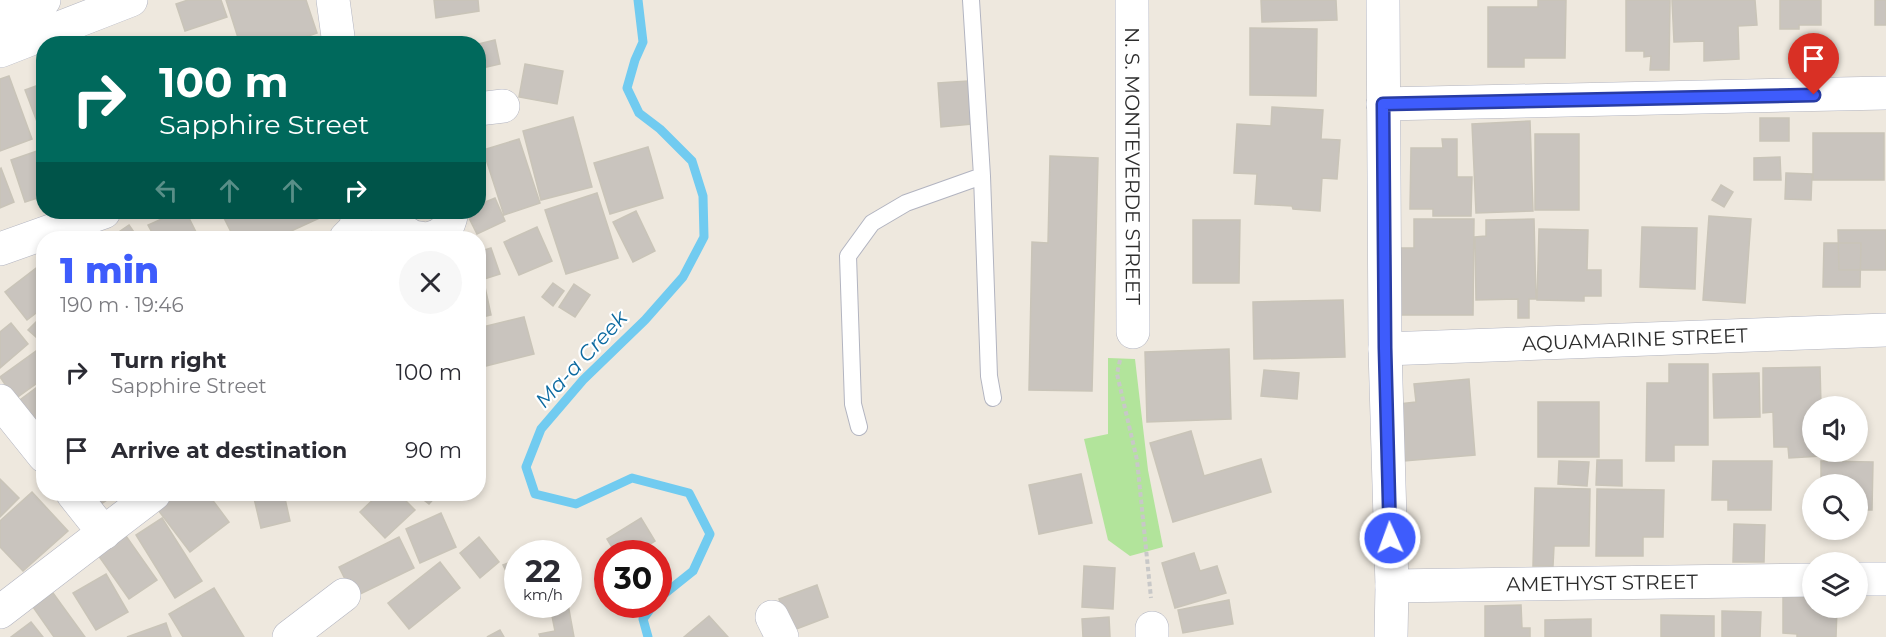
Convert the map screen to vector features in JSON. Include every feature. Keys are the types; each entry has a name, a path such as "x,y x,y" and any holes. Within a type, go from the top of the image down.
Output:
{"street":[{"path":"0,17 44,0"},
{"path":"39,36 131,0"},
{"path":"333,0 338,36"},
{"name":"N. S. MONTEVERDE STREET","path":"1132,0 1133,332"},
{"path":"1383,0 1385,348 1392,586 1391,637"},
{"path":"0,51 36,37"},
{"path":"1383,104 1886,93"},
{"path":"65,231 90,219"},
{"path":"383,219 403,231"},
{"path":"0,249 36,240"},
{"name":"AQUAMARINE STREET","path":"1385,348 1886,330"},
{"path":"0,400 36,446"},
{"path":"79,501 104,533"},
{"path":"0,612 145,501"},
{"path":"1868,579 1886,579"},
{"name":"AMETHYST STREET","path":"1392,586 1802,580"},
{"path":"289,637 344,594"}],"lane":[{"path":"971,0 982,176 989,376 993,398"},
{"path":"859,427 853,404 848,256 872,223 906,203 982,176"}],"path":[{"path":"1133,332 1119,363 1117,374 1137,460 1146,542 1152,633"}],"green space":[{"path":"1108,358 1135,359 1148,470 1163,547 1130,556 1108,540 1084,439 1108,434"}],"building":[{"path":"188,0 221,0 227,17 185,31 176,4"},
{"path":"226,0 306,0 317,33 308,36 237,36"},
{"path":"434,0 478,0 479,11 436,18"},
{"path":"1261,0 1336,0 1337,20 1262,22"},
{"path":"1538,0 1566,0 1565,58 1524,58 1524,67 1488,67 1488,7 1538,7"},
{"path":"1626,0 1670,0 1669,70 1650,70 1651,56 1644,57 1644,51 1626,51"},
{"path":"1672,0 1755,0 1757,25 1738,26 1739,59 1704,61 1704,41 1674,42"},
{"path":"1780,0 1821,0 1821,25 1799,25 1799,29 1780,29"},
{"path":"1875,0 1886,0 1886,25 1875,25"},
{"path":"1250,28 1317,29 1316,96 1250,95"},
{"path":"495,40 500,64 486,67 486,42"},
{"path":"525,64 563,71 557,104 519,97"},
{"path":"9,76 32,139 0,151 0,79"},
{"path":"968,81 972,124 941,127 938,83"},
{"path":"36,86 36,119 25,90"},
{"path":"1272,107 1323,110 1321,139 1340,140 1337,179 1322,178 1320,211 1293,209 1292,206 1255,204 1257,174 1234,173 1237,124 1271,126"},
{"path":"573,117 592,187 541,200 523,131"},
{"path":"1760,118 1789,118 1789,141 1760,141"},
{"path":"1530,121 1533,211 1476,213 1472,124"},
{"path":"1813,133 1884,133 1884,180 1813,180"},
{"path":"1535,134 1579,134 1579,210 1535,210"},
{"path":"519,139 540,203 504,215 486,159 486,149"},
{"path":"1442,139 1457,139 1457,177 1472,177 1471,216 1433,216 1433,209 1410,209 1411,148 1443,148"},
{"path":"648,147 663,198 610,214 594,163"},
{"path":"36,151 36,199 25,202 11,160"},
{"path":"1050,156 1098,158 1092,391 1029,390 1032,242 1048,243"},
{"path":"1780,157 1781,180 1754,180 1754,158"},
{"path":"0,169 14,202 0,208"},
{"path":"1786,173 1812,174 1811,200 1785,199"},
{"path":"1721,185 1733,192 1724,207 1712,200"},
{"path":"597,193 618,258 566,274 545,210"},
{"path":"495,198 505,221 483,231 476,231 470,219 486,219 486,202"},
{"path":"636,211 655,251 633,262 613,222"},
{"path":"1709,216 1751,219 1745,303 1703,300"},
{"path":"161,219 190,219 196,231 151,231 148,225"},
{"path":"224,219 318,219 291,231 230,231"},
{"path":"1414,219 1474,219 1473,315 1398,315 1399,248 1414,248"},
{"path":"1534,219 1536,299 1529,299 1529,318 1518,318 1518,299 1476,300 1475,237 1486,236 1486,220"},
{"path":"1193,220 1240,220 1239,283 1193,283"},
{"path":"129,225 133,231 120,231"},
{"path":"537,227 552,261 519,275 504,242"},
{"path":"1642,227 1697,228 1695,289 1640,287"},
{"path":"1539,229 1588,230 1587,270 1601,270 1601,296 1584,296 1584,301 1537,300"},
{"path":"1838,230 1886,230 1886,270 1839,270"},
{"path":"1824,243 1861,243 1860,287 1823,287"},
{"path":"491,248 500,274 486,278 486,250"},
{"path":"36,268 36,313 27,320 5,292"},
{"path":"553,283 564,291 553,306 542,297"},
{"path":"574,284 590,295 575,317 559,307"},
{"path":"486,292 491,315 486,316"},
{"path":"1343,300 1345,357 1254,359 1253,302"},
{"path":"524,317 534,354 486,366 486,326"},
{"path":"36,322 36,337 28,330"},
{"path":"11,323 28,344 0,368 0,332"},
{"path":"1229,349 1231,419 1147,422 1145,352"},
{"path":"36,351 36,384 15,399 0,377"},
{"path":"1669,364 1708,364 1708,445 1674,445 1674,461 1646,461 1647,383 1669,383"},
{"path":"1820,367 1821,396 1802,396 1802,457 1789,458 1788,447 1774,447 1773,412 1763,413 1763,368"},
{"path":"1264,370 1299,373 1297,399 1261,396"},
{"path":"1759,373 1760,417 1714,418 1713,374"},
{"path":"1469,379 1475,455 1404,461 1399,404 1416,402 1414,384"},
{"path":"36,388 36,422 17,402"},
{"path":"1538,402 1599,402 1599,457 1538,457"},
{"path":"1191,431 1204,476 1261,459 1271,492 1173,522 1150,443"},
{"path":"1597,460 1622,460 1622,486 1596,485"},
{"path":"1559,461 1589,462 1587,486 1558,484"},
{"path":"1713,461 1772,461 1771,510 1728,510 1728,500 1712,500"},
{"path":"1821,462 1873,462 1872,510 1868,510 1868,474 1821,474"},
{"path":"1081,474 1092,523 1039,534 1029,485"},
{"path":"0,479 19,498 0,517"},
{"path":"1535,488 1590,489 1589,546 1554,546 1553,566 1533,566"},
{"path":"1597,489 1664,490 1663,537 1643,537 1643,556 1596,556"},
{"path":"32,492 36,496 36,501 40,501 68,531 23,571 0,547 0,521"},
{"path":"213,501 229,522 190,552 152,502"},
{"path":"255,501 286,501 290,521 261,528"},
{"path":"372,501 406,501 415,510 385,538 360,512"},
{"path":"441,513 456,547 420,563 406,529"},
{"path":"162,518 202,581 175,598 136,535"},
{"path":"641,518 654,540 608,540"},
{"path":"1734,524 1765,525 1764,562 1733,562"},
{"path":"126,536 157,580 129,599 98,555"},
{"path":"399,537 414,568 354,597 339,567"},
{"path":"479,537 499,562 480,578 460,553"},
{"path":"1194,553 1200,571 1217,566 1226,593 1175,608 1162,563"},
{"path":"440,562 460,588 409,629 388,603"},
{"path":"1084,566 1115,568 1113,609 1082,607"},
{"path":"106,574 128,612 96,630 73,593"},
{"path":"817,585 828,617 791,631 779,599"},
{"path":"214,588 244,637 183,637 169,614"},
{"path":"53,593 85,637 54,637 33,607"},
{"path":"1783,597 1802,597 1802,618 1837,618 1836,637 1797,637 1797,634 1783,633"},
{"path":"1229,600 1233,624 1183,633 1178,610"},
{"path":"1521,605 1522,628 1530,628 1530,637 1485,637 1485,606"},
{"path":"1722,611 1761,612 1760,637 1722,637"},
{"path":"1661,615 1714,616 1714,637 1661,637"},
{"path":"709,616 728,637 684,637"},
{"path":"1109,617 1110,637 1083,637 1082,619"},
{"path":"552,618 571,618 574,637 540,637 539,634 555,631"},
{"path":"1591,619 1591,637 1545,637 1545,620"},
{"path":"31,622 43,637 11,637"},
{"path":"166,623 171,637 127,637"},
{"path":"500,630 504,637 487,637"}],"waterway":[{"name":"Ma-a Creek","path":"638,0 643,42 627,88 639,113 660,129 692,161 703,196 704,237 683,277 645,320 583,380 541,429 526,467 535,494 576,504 632,478 689,493 710,534 693,571 672,588"},
{"name":"Ma-a Creek","path":"644,618 648,637"}],"route":[{"path":"1390,538 1385,348 1383,104 1814,95"}]}
